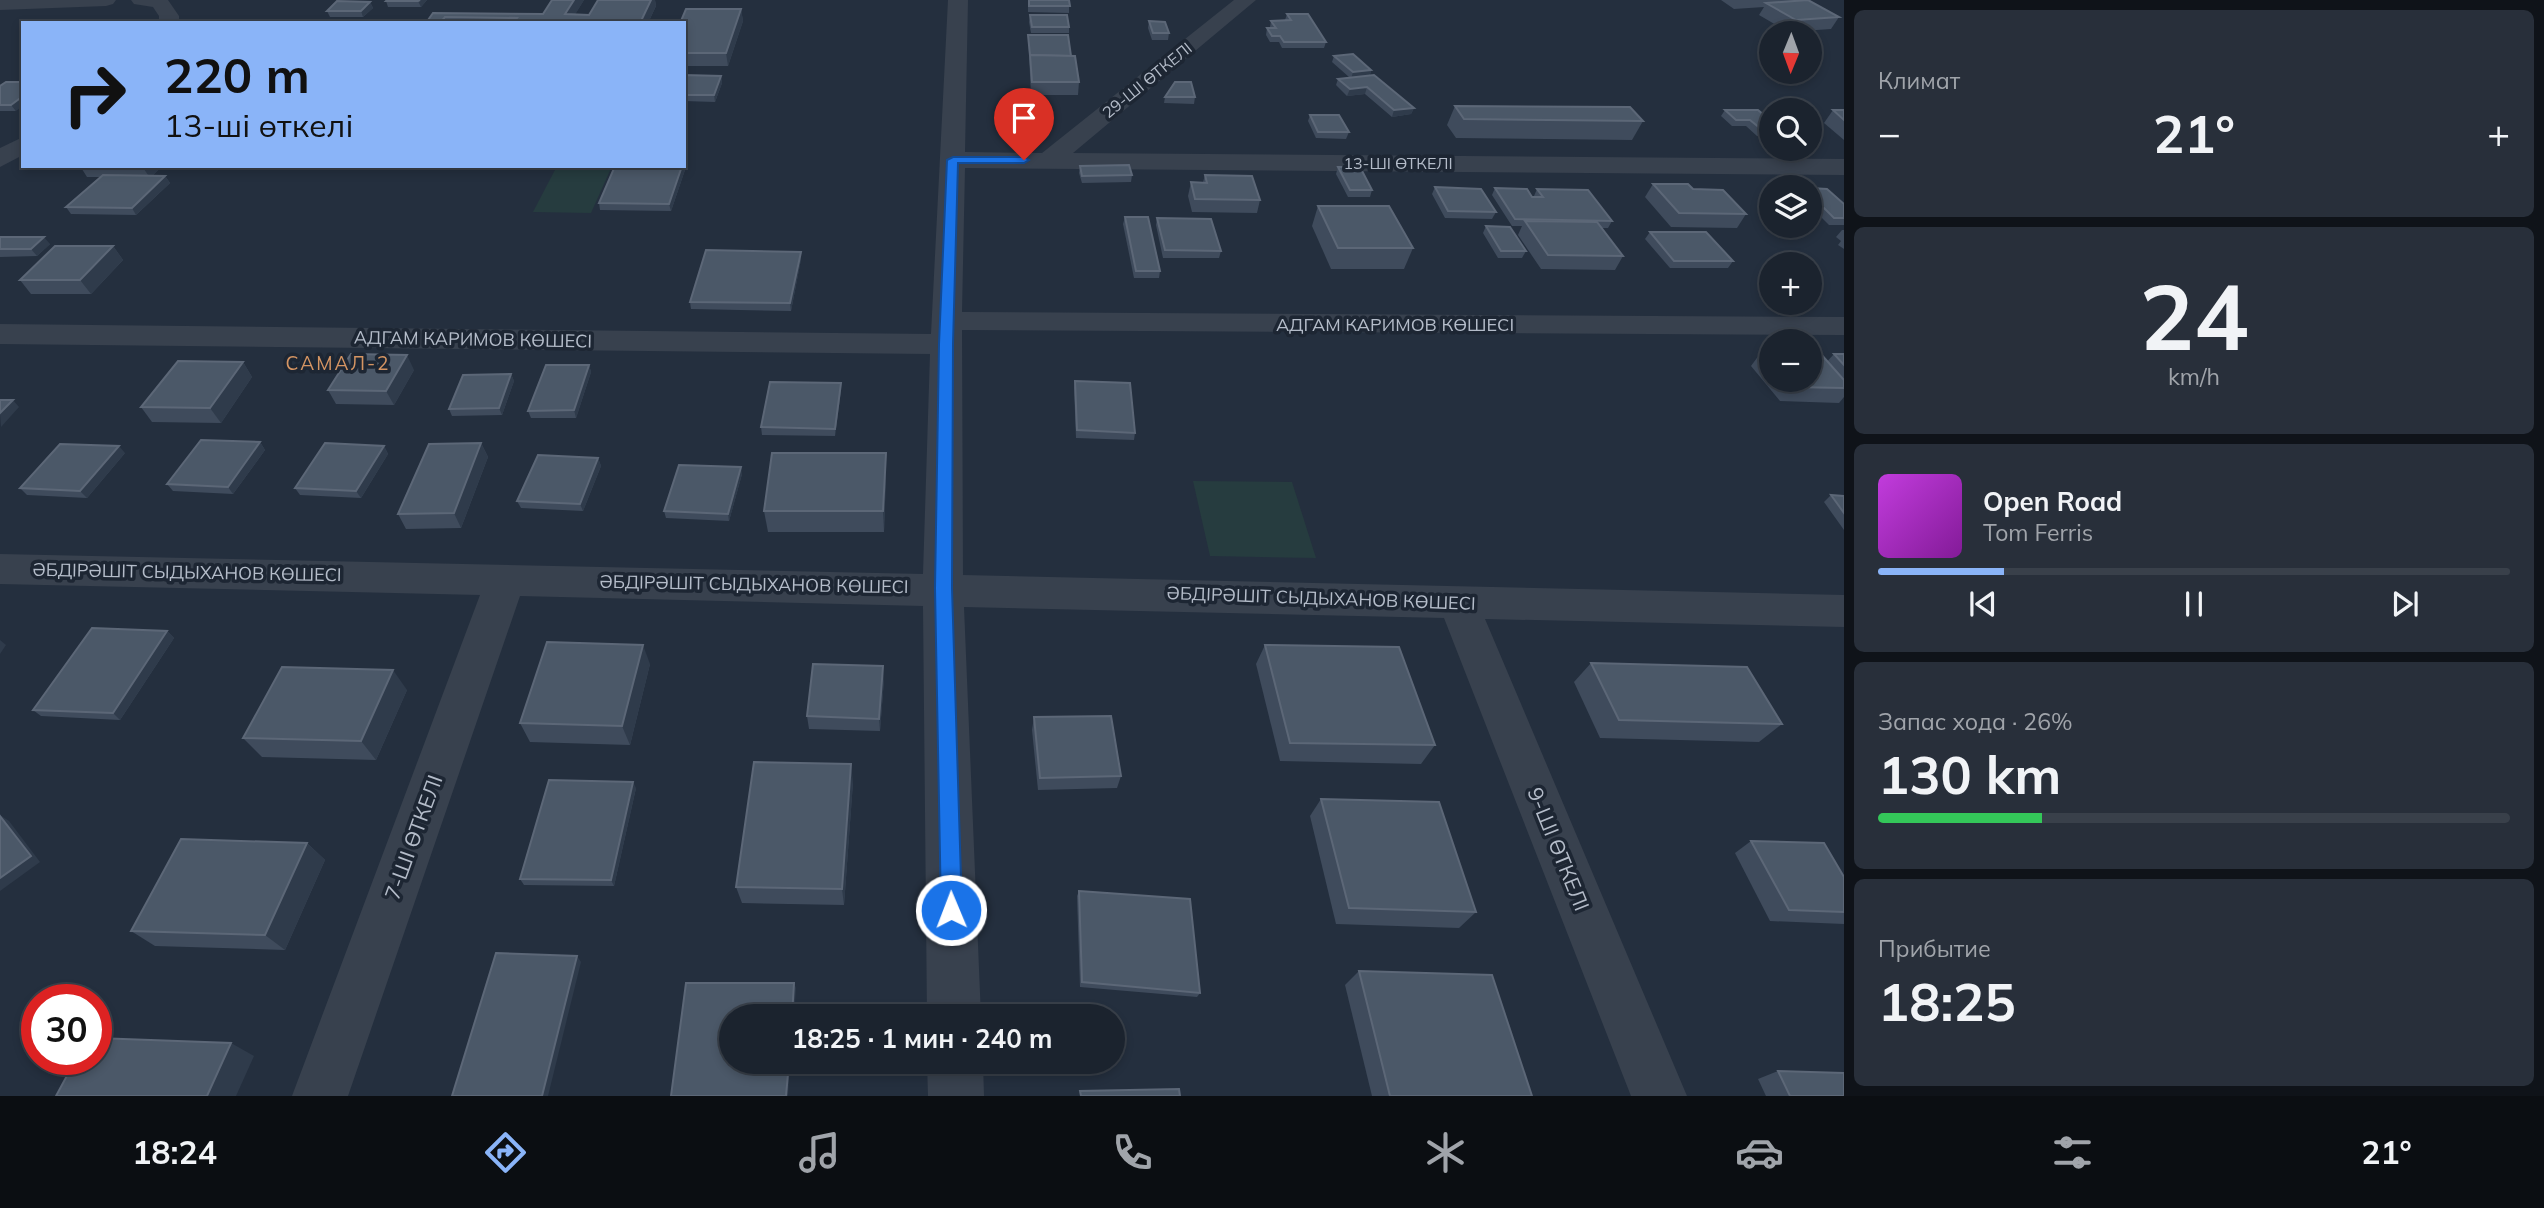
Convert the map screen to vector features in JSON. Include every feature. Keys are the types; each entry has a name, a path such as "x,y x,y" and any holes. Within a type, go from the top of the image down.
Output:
{"street":[{"path":"0,4 106,0"},
{"path":"954,1004 943,588 946,333 958,0"},
{"name":"29-ШІ ӨТКЕЛІ","path":"1048,160 1246,0"},
{"path":"150,1 169,16 169,21"},
{"path":"0,159 21,145"},
{"name":"13-ШІ ӨТКЕЛІ","path":"953,160 1844,167"},
{"name":"АДГАМ КАРИМОВ КӨШЕСІ","path":"0,334 946,333 1844,326"},
{"name":"ӘБДІРӘШІТ СЫДЫХАНОВ КӨШЕСІ","path":"0,569 943,588 1844,611"},
{"name":"7-ШІ ӨТКЕЛІ","path":"320,1096 506,579"},
{"name":"9-ШІ ӨТКЕЛІ","path":"1458,602 1659,1096"},
{"path":"955,1074 956,1096"}],"green space":[{"path":"556,168 611,168 591,213 533,212"},
{"path":"1193,481 1292,482 1316,558 1210,556"}],"building":[{"path":"387,0 420,0 386,1"},
{"path":"552,0 574,0 565,14 589,15 598,0 651,0 641,21 515,21 517,18 445,17 442,21 427,21 433,13 543,14"},
{"path":"1029,0 1069,0 1070,6 1029,6"},
{"path":"1808,0 1839,17 1796,20 1766,3"},
{"path":"337,1 370,2 361,11 327,11"},
{"path":"686,9 741,9 726,53 686,53 686,21 681,21"},
{"path":"1287,14 1308,14 1326,42 1284,42 1280,36 1272,36 1267,28 1276,28 1271,21 1291,20"},
{"path":"1030,15 1067,15 1069,27 1032,27"},
{"path":"1149,21 1165,22 1169,33 1153,33"},
{"path":"1028,35 1068,35 1071,56 1030,55"},
{"path":"1353,54 1371,70 1353,72 1334,56"},
{"path":"1030,55 1075,56 1079,82 1032,82"},
{"path":"686,75 721,76 714,95 686,95"},
{"path":"1374,75 1414,108 1394,110 1367,87 1350,89 1338,79"},
{"path":"6,82 21,82 21,98 11,105 0,105 0,86"},
{"path":"1175,82 1191,82 1195,97 1165,97"},
{"path":"1455,106 1630,107 1643,121 1464,119"},
{"path":"1725,110 1759,111 1759,127 1750,120 1736,120"},
{"path":"1833,110 1844,110 1844,120"},
{"path":"1310,115 1339,115 1349,132 1318,132"},
{"path":"1129,165 1132,175 1082,176 1080,166"},
{"path":"1338,167 1360,167 1372,190 1350,190"},
{"path":"614,168 681,168 669,204 599,203"},
{"path":"103,175 165,176 132,208 66,207"},
{"path":"1205,175 1252,176 1260,200 1195,199 1191,182 1207,183"},
{"path":"1653,184 1688,184 1693,189 1723,190 1746,214 1679,213"},
{"path":"1435,187 1481,189 1496,212 1448,211"},
{"path":"1495,188 1527,189 1532,197 1543,197 1537,189 1588,190 1612,221 1515,219"},
{"path":"1822,189 1827,189 1844,204 1844,218 1834,218 1822,206"},
{"path":"1318,206 1389,206 1413,248 1338,248"},
{"path":"1125,217 1148,217 1160,271 1136,271"},
{"path":"1157,218 1211,219 1221,251 1165,250"},
{"path":"1525,221 1597,222 1623,256 1548,255"},
{"path":"1486,226 1510,227 1526,251 1501,251"},
{"path":"1650,232 1706,232 1733,261 1674,261"},
{"path":"0,237 44,237 31,249 0,249"},
{"path":"55,246 113,246 80,280 20,280"},
{"path":"706,250 801,252 790,303 690,302"},
{"path":"351,354 407,355 386,391 328,390"},
{"path":"1834,354 1844,354 1844,365"},
{"path":"1822,355 1844,380 1844,388 1822,388"},
{"path":"178,361 243,362 210,408 141,407"},
{"path":"546,365 589,365 574,410 528,411"},
{"path":"511,374 499,408 449,409 463,375"},
{"path":"1075,381 1130,383 1135,433 1077,430"},
{"path":"770,382 841,383 835,429 761,427"},
{"path":"0,400 13,400 0,413"},
{"path":"201,440 260,442 228,487 167,484"},
{"path":"325,443 384,446 356,491 295,488"},
{"path":"481,443 454,513 398,514 429,444"},
{"path":"60,444 119,446 80,491 20,488"},
{"path":"772,453 886,453 883,511 764,511"},
{"path":"538,455 598,458 580,504 517,501"},
{"path":"679,465 741,467 728,514 664,511"},
{"path":"1831,495 1844,496 1844,513"},
{"path":"92,628 167,631 113,713 33,710"},
{"path":"547,642 643,645 622,726 520,723"},
{"path":"1265,645 1399,647 1435,745 1290,743"},
{"path":"1591,663 1747,667 1782,724 1619,720"},
{"path":"813,664 883,666 879,719 807,716"},
{"path":"282,667 393,670 361,741 243,738"},
{"path":"1111,716 1121,776 1040,778 1034,717"},
{"path":"754,762 851,764 842,889 736,887"},
{"path":"549,780 633,782 611,880 520,879"},
{"path":"1321,799 1439,802 1476,912 1349,908"},
{"path":"0,816 31,856 0,878"},
{"path":"181,839 307,843 265,935 131,931"},
{"path":"1751,841 1824,843 1844,877 1844,912 1789,910"},
{"path":"1079,891 1190,899 1200,993 1082,982"},
{"path":"496,953 577,956 542,1096 452,1096"},
{"path":"1359,971 1492,975 1532,1096 1390,1096"},
{"path":"686,983 794,983 793,1004 719,1004 719,1074 788,1074 786,1096 671,1096"},
{"path":"112,1039 231,1043 207,1096 56,1096 67,1075 112,1075"},
{"path":"1778,1071 1844,1073 1844,1096 1790,1096"},
{"path":"1179,1089 1180,1096 1081,1096 1080,1091"}],"district":[{"name":"САМАЛ-2","path":"338,363"}],"route":[{"path":"951,910 943,588 946,344 953,160 1024,160"}]}
